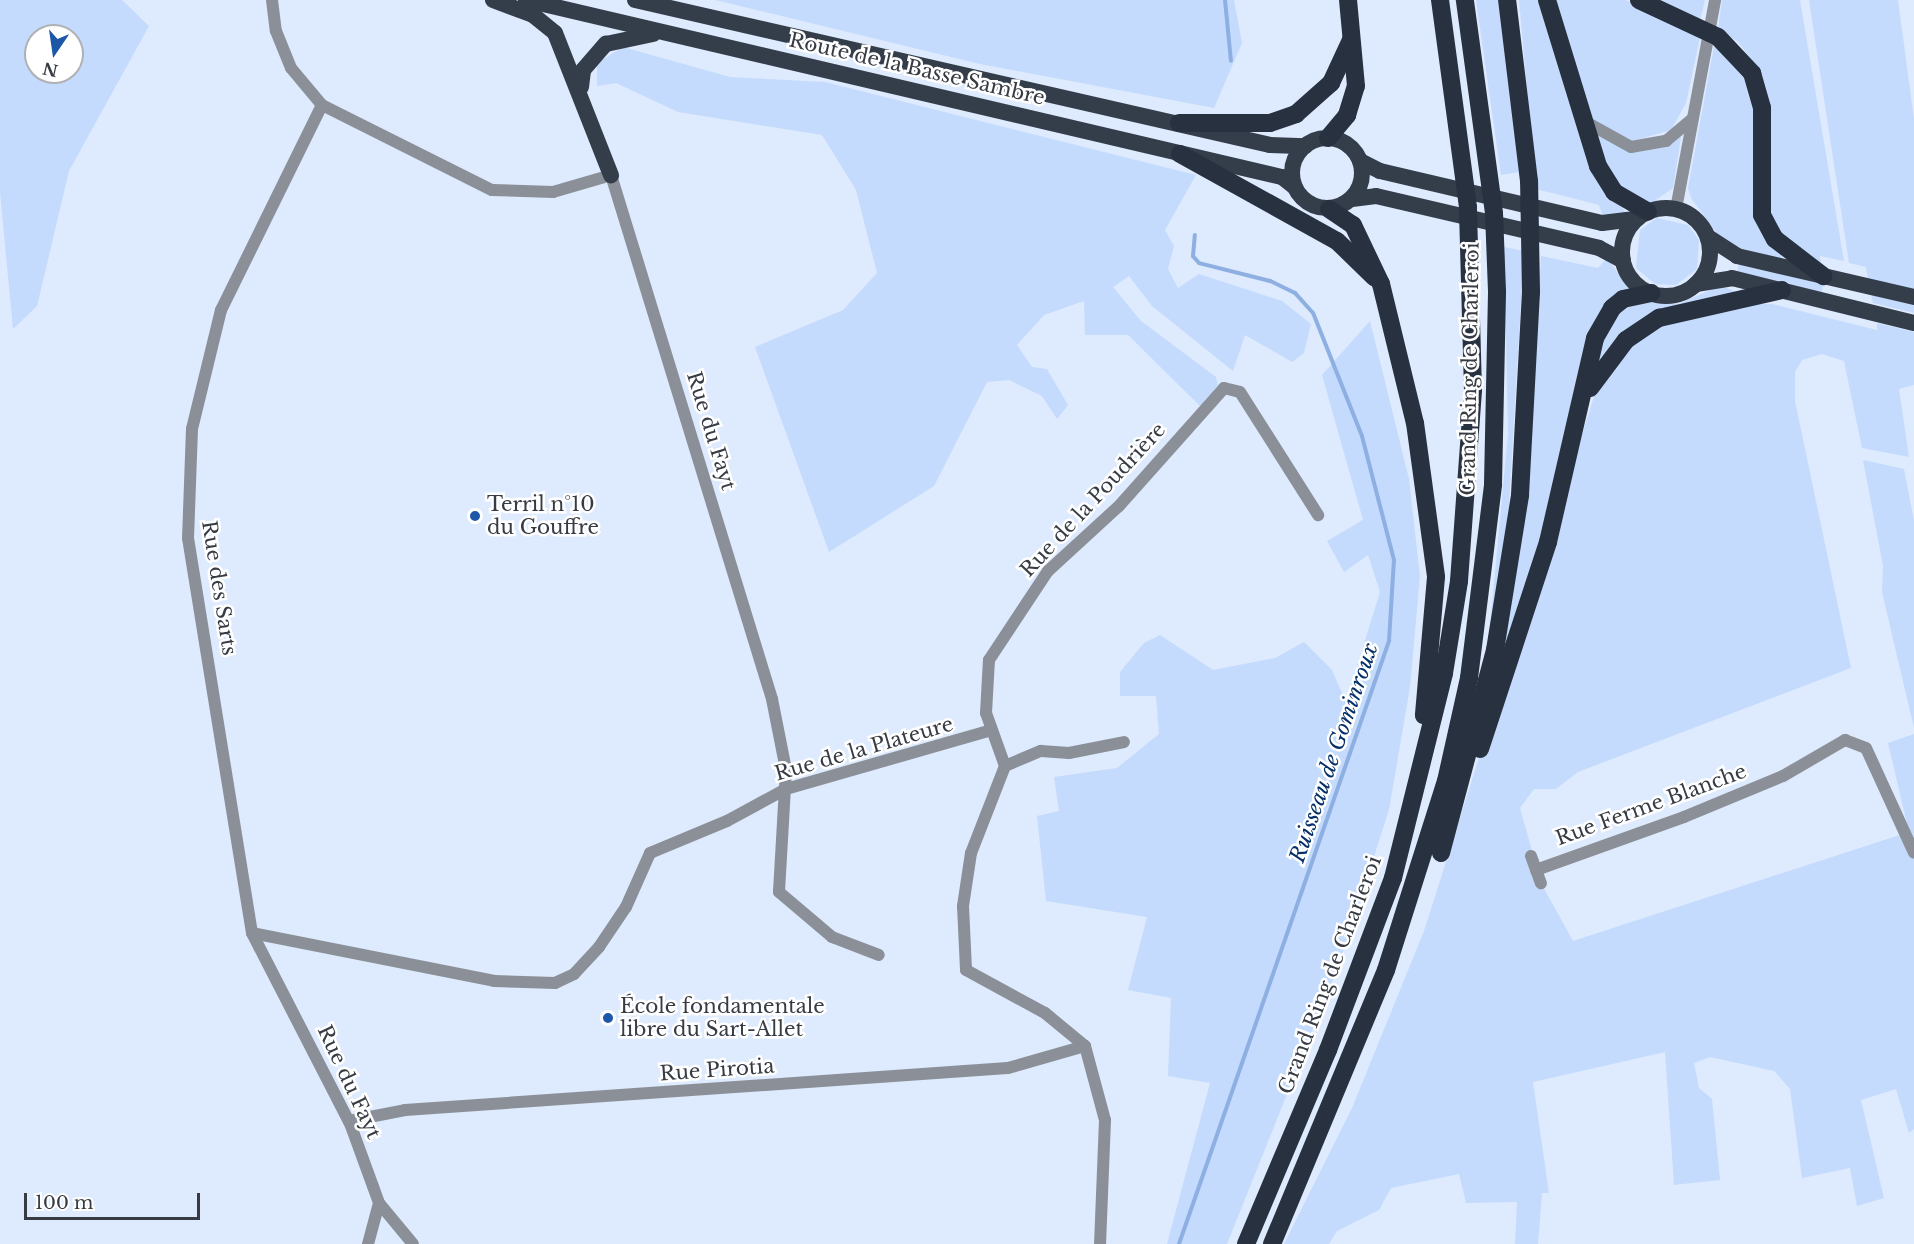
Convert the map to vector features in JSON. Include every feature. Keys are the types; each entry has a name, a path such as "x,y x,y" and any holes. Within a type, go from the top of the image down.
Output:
{"highway":[{"path":"493,0 544,21 564,46 581,87 611,175"},
{"name":"Route de la Basse Sambre","path":"526,0 1282,177 1295,187"},
{"name":"Route de la Basse Sambre","path":"635,0 1270,145 1305,146"},
{"path":"1328,138 1352,104 1348,0"},
{"name":"Grand Ring de Charleroi","path":"1272,1244 1354,1052 1414,888 1469,678 1493,484 1494,213 1465,0"},
{"path":"1441,854 1494,650 1520,495 1531,292 1529,193 1507,0"},
{"path":"1547,0 1585,122 1609,184 1643,215"},
{"path":"1639,0 1718,37 1748,67 1761,108 1762,215 1775,239 1823,276"},
{"name":"Grand Ring de Charleroi","path":"1246,1243 1364,960 1423,771 1459,581 1473,390 1468,207 1440,3"},
{"path":"581,87 583,70 606,44 619,37 667,32"},
{"path":"1179,123 1270,123 1296,114 1331,83 1351,40"},
{"path":"1423,771 1420,739 1436,576 1415,423 1381,284 1353,225 1329,208 1311,205 1295,187 1292,170 1305,146 1328,138 1344,142 1360,161 1380,171 1602,223 1677,208 1692,216 1708,237 1737,256 1914,297"},
{"path":"1180,154 1337,241 1381,284"},
{"path":"1352,199 1362,177 1360,161"},
{"path":"1329,208 1352,199 1376,196 1599,248 1623,261"},
{"path":"1643,215 1624,238 1623,261 1630,278 1651,293"},
{"path":"1696,284 1709,263 1708,237"},
{"path":"1414,888 1441,854 1531,601 1586,395 1595,338 1612,308 1651,293 1675,295 1696,284 1732,278 1914,323"},
{"path":"1586,395 1626,340 1659,318 1782,290"}],"street":[{"path":"272,0 276,31 291,68 322,105 492,190 553,192 611,175"},
{"path":"1677,208 1715,0"},
{"name":"Rue des Sarts","path":"252,933 188,538 190,452 221,310 322,105"},
{"path":"1585,122 1631,147 1666,141 1692,119"},
{"name":"Rue du Fayt","path":"611,175 772,699 786,789"},
{"name":"Rue de la Poudrière","path":"1005,766 992,730 985,673 1019,609 1048,571 1119,506 1224,388 1240,392 1318,515"},
{"name":"Rue de la Plateure","path":"252,933 494,981 555,982 574,974 599,947 626,907 650,853 727,821 786,789 992,730"},
{"name":"Rue Ferme Blanche","path":"1536,870 1739,794 1845,740 1866,748 1914,853"},
{"path":"1100,1244 1105,1120 1085,1046 1045,1013 966,970 963,906 971,852 1005,766 1041,751 1069,753 1124,742"},
{"path":"786,789 779,815 779,892 832,937 879,955"},
{"path":"1531,856 1541,883"},
{"name":"Rue du Fayt","path":"252,933 349,1121 379,1203 413,1244"},
{"name":"Rue Pirotia","path":"349,1121 405,1110 1008,1068 1085,1046"},
{"path":"368,1244 379,1203"}],"shaded area":[{"path":"0,0 122,0 149,26 69,171 37,306 13,329 0,192"},
{"path":"715,0 1234,0 1242,43 1214,108 980,64"},
{"path":"1476,0 1499,0 1519,172 1501,175"},
{"path":"1519,0 1538,0 1569,97 1626,214 1603,216 1599,205 1536,189"},
{"path":"1554,0 1625,0 1701,33 1686,103 1671,130 1629,142 1593,119"},
{"path":"1657,0 1705,0 1700,20"},
{"path":"1722,0 1800,0 1844,261 1820,256 1821,265 1780,234 1768,209 1759,69 1738,42 1718,29"},
{"path":"1809,0 1898,0 1914,119 1914,290 1868,279 1866,267 1849,263"},
{"path":"1715,41 1736,55 1756,98 1755,175 1783,256 1780,260 1742,253 1720,238 1691,198 1688,188"},
{"path":"623,47 730,77 825,82 1196,175 1165,230 1174,246 1168,269 1178,288 1199,274 1282,301 1311,324 1304,353 1292,362 1245,335 1233,371 1152,306 1129,276 1113,287 1141,321 1216,377 1218,386 1200,406 1128,335 1085,335 1084,301 1044,315 1017,345 1032,367 1047,369 1068,405 1057,419 1042,396 1009,380 987,382 934,486 829,552 755,347 843,310 877,273 856,190 822,135 678,112 616,83 597,86 597,63"},
{"path":"1593,133 1640,152 1681,137 1673,188 1650,204 1614,185"},
{"path":"1657,218 1688,225 1699,240 1697,269 1676,285 1655,284 1636,268 1640,230"},
{"path":"1504,247 1524,251 1507,539 1488,648 1508,433"},
{"path":"1541,256 1598,268 1607,258 1632,293 1614,300 1541,548 1500,667 1529,489"},
{"path":"1739,263 1824,281 1822,293 1737,275"},
{"path":"1721,285 1736,292 1691,304 1601,365 1593,364 1605,331 1626,307 1645,301 1679,304"},
{"path":"1871,293 1914,303 1914,313 1873,303"},
{"path":"1747,304 1772,304 1877,330 1877,323 1914,332 1914,385 1899,389 1909,457 1862,448 1844,361 1822,354 1802,360 1795,372 1795,401 1851,668 1578,772 1556,789 1534,789 1520,808 1541,883 1573,941 1909,832 1888,743 1914,734 1914,1129 1909,1133 1896,1089 1861,1100 1884,1198 1857,1206 1850,1168 1802,1178 1790,1089 1774,1071 1710,1057 1694,1063 1699,1088 1712,1099 1720,1180 1674,1185 1665,1052 1533,1082 1549,1193 1542,1193 1538,1244 1515,1244 1517,1202 1466,1203 1459,1174 1391,1188 1379,1210 1337,1231 1329,1244 1284,1244 1352,1108 1424,931 1598,384 1647,331 1684,315"},
{"path":"1370,321 1409,479 1420,576 1410,687 1389,810 1338,967 1227,1244 1167,1244 1210,1083 1168,1076 1171,998 1128,990 1147,917 1046,901 1037,816 1059,811 1054,777 1117,768 1159,734 1156,696 1120,696 1120,672 1144,643 1160,635 1213,670 1275,658 1304,642 1332,670 1346,702 1380,592 1368,555 1344,572 1327,541 1363,520 1322,375"},
{"path":"1863,460 1904,469 1914,521 1914,728 1882,592 1883,566"}],"waterway":[{"name":"Ruisseau de Gominroux","path":"1225,0 1231,61"},
{"name":"Ruisseau de Gominroux","path":"1179,1244 1389,641 1394,560 1362,436 1313,313 1295,293 1270,281 1199,263 1193,256 1195,235"}],"place":[{"name":"Terril n°10 du Gouffre","path":"475,516"},
{"name":"École fondamentale libre du Sart-Allet","path":"608,1018"}]}
